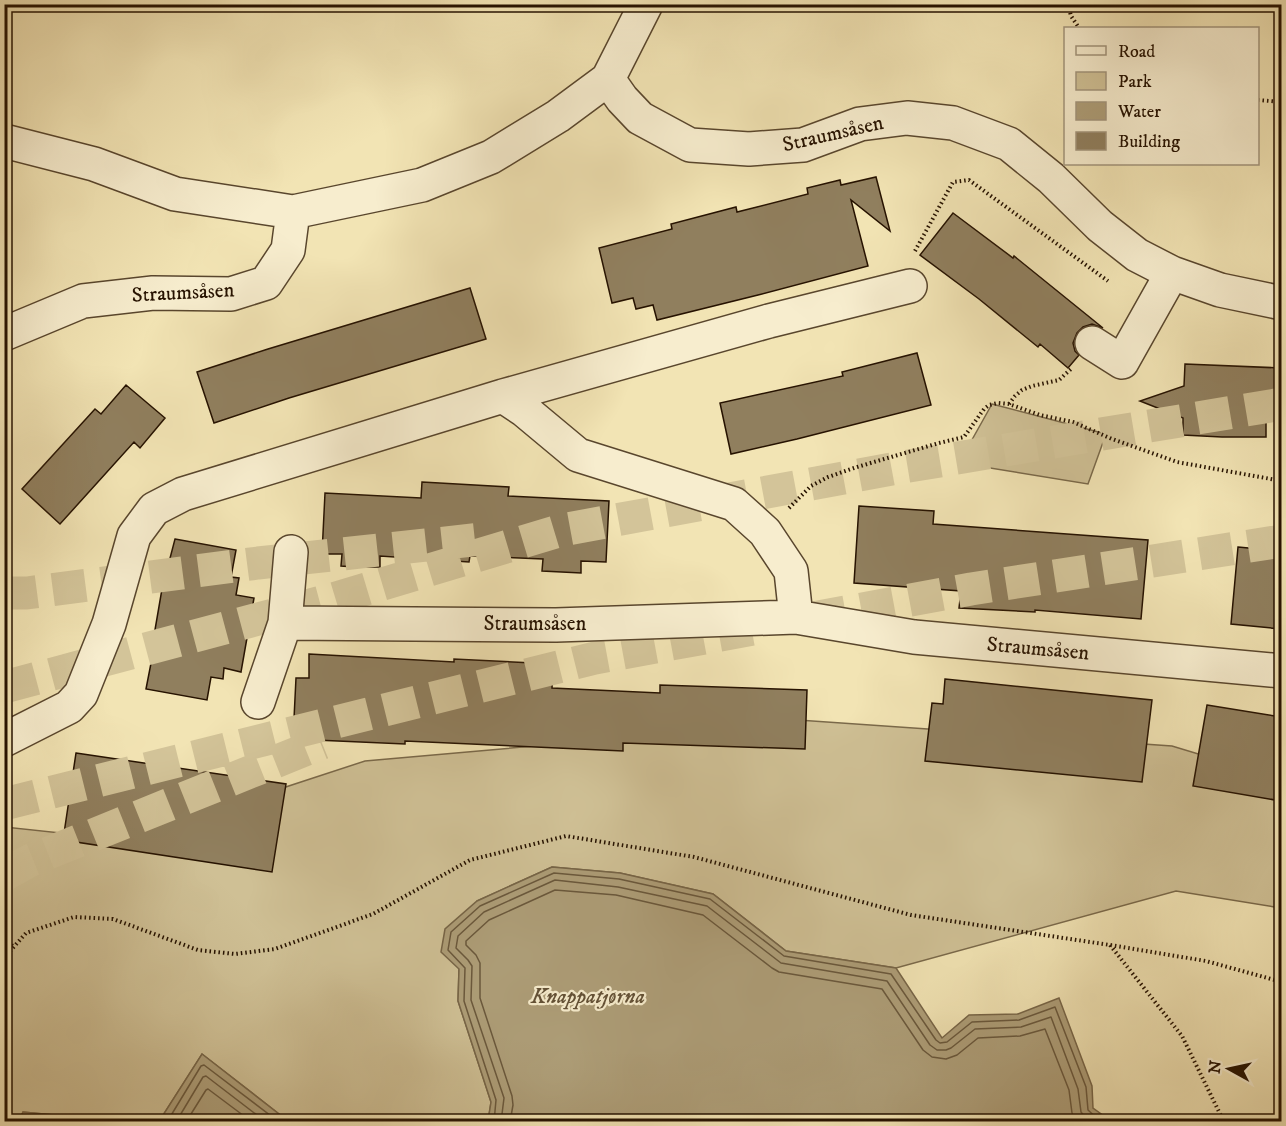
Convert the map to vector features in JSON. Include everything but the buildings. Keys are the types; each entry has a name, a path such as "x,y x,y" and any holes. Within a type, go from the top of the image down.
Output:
{"street":[{"path":"4,141 94,164 175,194 293,212 422,185 491,157 558,116 608,79 646,4"},
{"name":"Straumsåsen","path":"608,79 622,99 640,118 690,145 749,149 803,145 860,124 907,118 953,123 1009,144 1051,178 1100,226 1137,255 1172,273 1220,290 1281,303"},
{"name":"Straumsåsen","path":"4,334 82,301 153,293 231,294 266,283 288,250 293,212"},
{"path":"1083,354 1122,362 1172,273"},
{"path":"4,740 69,707 81,694 109,624 134,536 154,509 183,494 503,396 769,321 910,286"},
{"path":"503,396 524,410 578,455 734,504 765,532 791,571 796,617"},
{"path":"258,702 285,623 291,552"},
{"name":"Straumsåsen","path":"285,623 556,625 796,617 914,637 1281,671"}],"path":[{"path":"1068,4 1071,16 1078,27"},
{"path":"1259,100 1281,102"},
{"path":"910,286 912,257 952,182 969,180 1109,282"},
{"path":"1009,404 1022,390 1064,377 1083,354"},
{"path":"765,532 811,486 856,466 964,437 984,409 998,403 1073,422 1112,439 1177,462 1281,481"},
{"path":"4,958 26,933 74,917 113,919 198,950 235,954 275,950 373,914 470,860 566,836 694,857 911,915 1206,961 1281,982"},
{"path":"4,928 14,948"},
{"path":"1110,945 1182,1036 1224,1122"}],"green space":[{"path":"992,404 1106,434 1088,484 959,463"},
{"path":"713,714 1172,746 1281,779 1281,908 1176,891 896,968 786,951 713,894 620,873 552,867 477,901 459,969 458,1001 491,1102 488,1121 288,1121 202,1054 160,1120 111,1115 65,1116 23,1112 19,1121 5,1122 5,827 182,846 243,801 365,761 534,746"}],"water":[{"name":"Knappatjørna","path":"552,867 620,873 713,894 786,951 896,968 942,1038 969,1015 1018,1014 1059,998 1092,1086 1093,1108 1111,1121 488,1121 491,1102 458,1001 459,969 441,952 445,929 477,901"},
{"path":"202,1054 288,1121 19,1121 23,1112 65,1116 111,1115 160,1120"}],"tunnel":[{"path":"4,687 333,599 562,530 903,467 1282,404"},
{"path":"4,593 27,593 258,563 482,539"},
{"path":"813,618 971,589 1282,541"},
{"path":"4,804 595,658 759,628"},
{"path":"4,875 31,860 322,743"}]}
